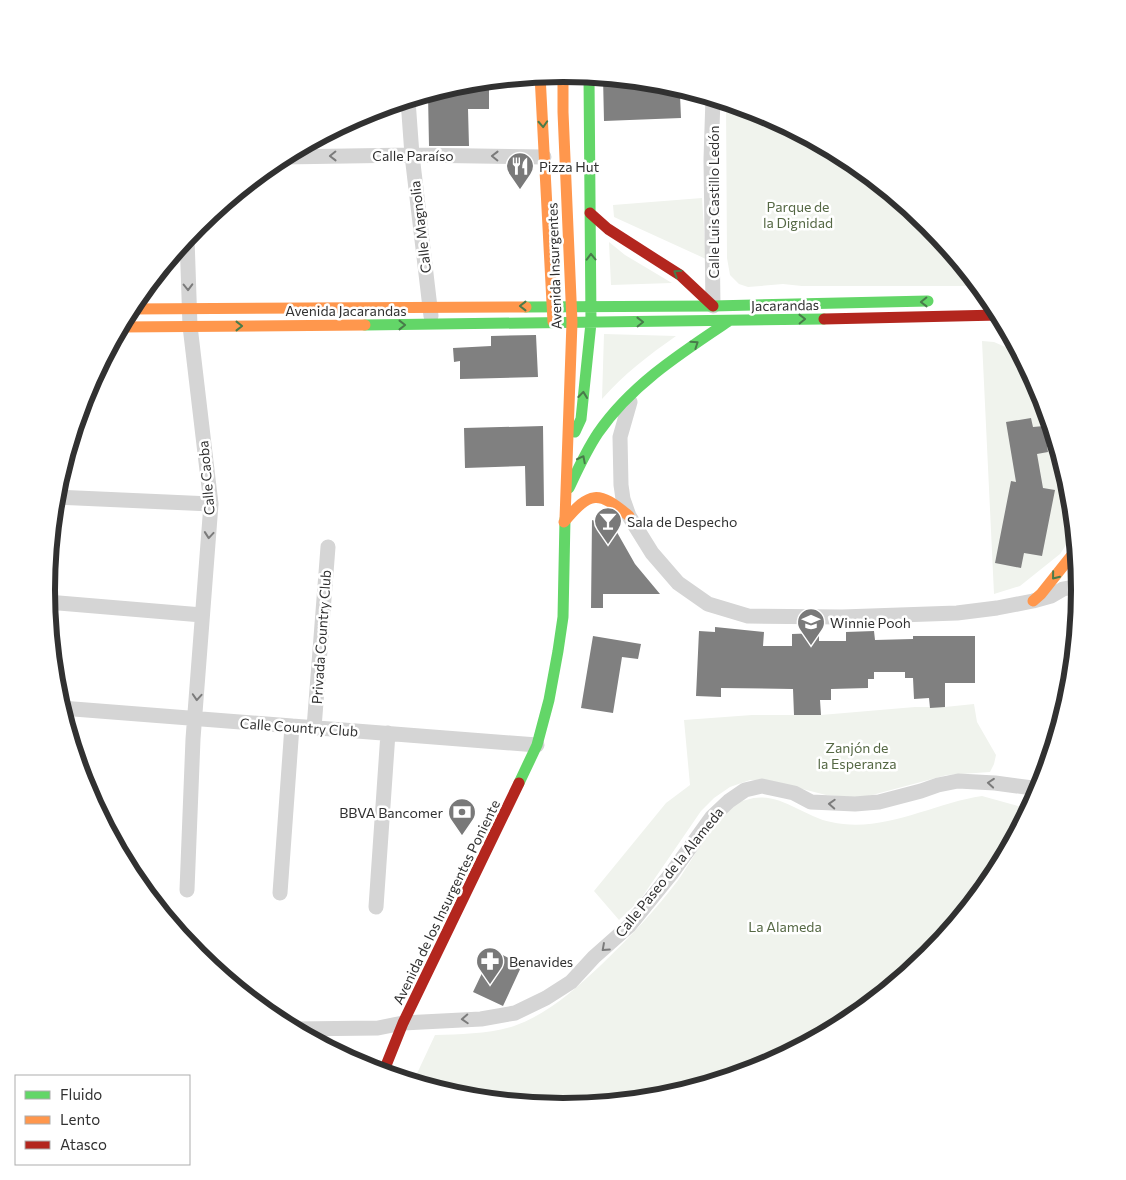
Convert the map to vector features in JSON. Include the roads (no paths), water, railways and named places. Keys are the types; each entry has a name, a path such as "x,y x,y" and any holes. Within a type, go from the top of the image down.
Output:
{"main road":[{"name":"Avenida Insurgentes","path":"537,745 549,700 563,617 564,522 572,306 563,82"},
{"path":"541,83 553,322"},
{"path":"589,83 591,306"},
{"path":"541,88 563,112"},
{"path":"590,213 608,229 680,275 713,306"},
{"name":"Jacarandas","path":"572,306 713,306 941,301"},
{"name":"Avenida Jacarandas","path":"140,309 572,306"},
{"name":"Avenida Insurgentes","path":"566,458 581,418 591,323 591,306"},
{"path":"954,315 993,321"},
{"name":"Jacarandas","path":"572,322 729,321 990,315"},
{"path":"564,522 569,491 586,452 599,429 634,389 674,358 729,321"},
{"name":"Avenida Jacarandas","path":"129,327 572,322"},
{"path":"564,522 584,500 594,496 608,500 628,516"},
{"path":"1032,601 1041,594 1070,558"},
{"name":"Avenida de los Insurgentes Poniente","path":"386,1066 403,1023 503,819 537,745"}],"street":[{"name":"Calle Luis Castillo Ledón","path":"713,105 711,159 713,306"},
{"name":"Calle Magnolia","path":"408,106 412,154 432,324"},
{"name":"Calle Paraíso","path":"299,157 412,154 544,157"},
{"name":"Calle Caoba","path":"187,249 188,308 211,504 202,616 187,890"},
{"path":"634,389 620,437 621,485 628,516 652,553 678,583 708,604 748,616 842,617 957,613 1032,601 1071,588"},
{"path":"64,497 211,504"},
{"name":"Privada Country Club","path":"314,728 328,547"},
{"path":"55,603 202,616"},
{"name":"Calle Country Club","path":"69,709 537,745"},
{"path":"280,893 292,726"},
{"path":"376,907 388,733"},
{"name":"Calle Paseo de la Alameda","path":"307,1029 378,1028 403,1023 481,1019 514,1013 546,998 571,982 594,957 628,926 671,874 712,817 729,800 745,790 762,786 794,793 811,802 856,804 879,802 938,785 958,782 995,783 1030,788"}],"place":[{"name":"Pizza Hut","path":"520,190"},
{"name":"Sala de Despecho","path":"608,545"},
{"name":"Winnie Pooh","path":"811,646"},
{"name":"BBVA Bancomer","path":"462,836"},
{"name":"Benavides","path":"490,985"}],"park label":[{"name":"Parque de la Dignidad","path":"798,214"},
{"name":"Zanjón de la Esperanza","path":"857,756"},
{"name":"La Alameda","path":"785,926"}]}
